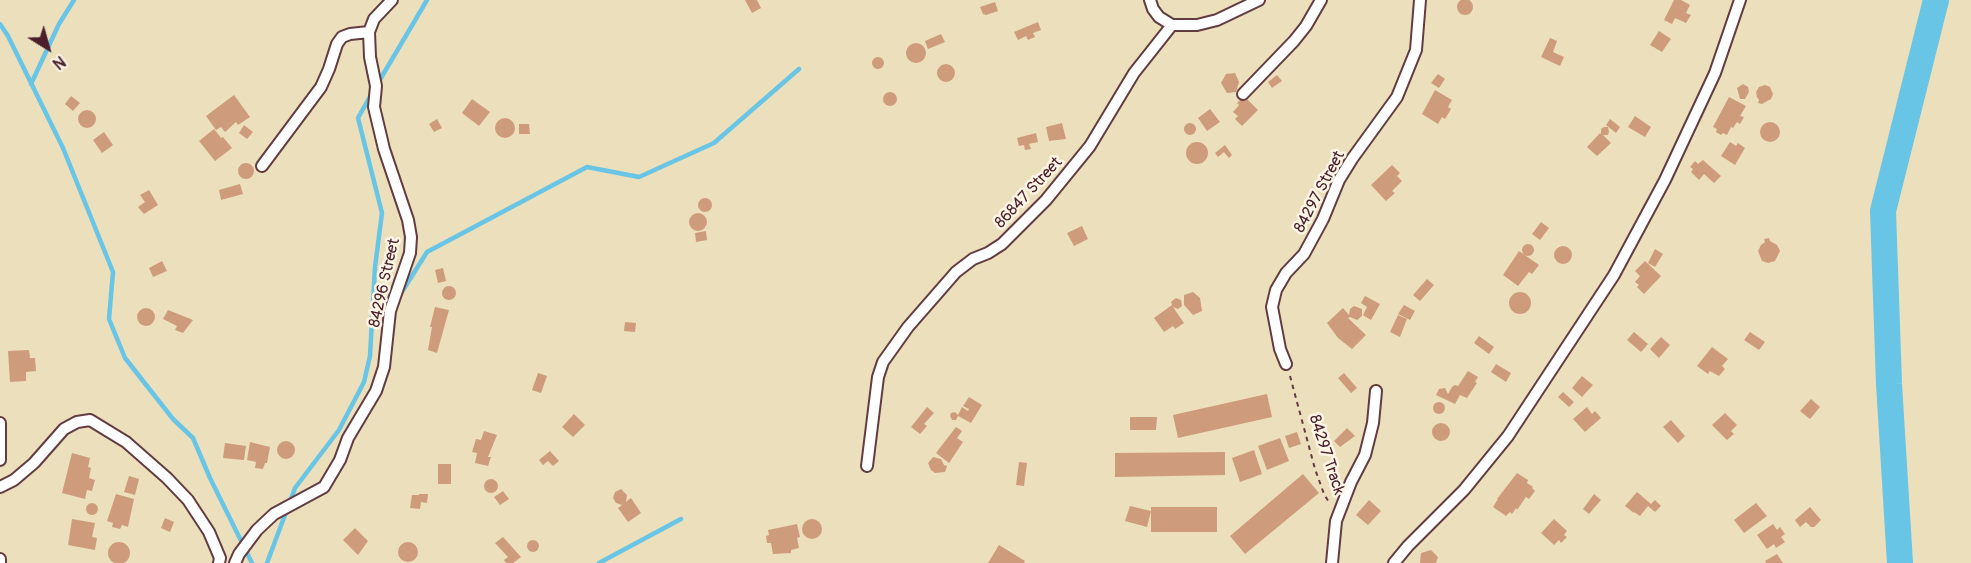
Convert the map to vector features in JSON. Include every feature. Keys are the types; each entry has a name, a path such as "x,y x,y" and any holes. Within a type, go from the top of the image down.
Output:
{"street":[{"path":"262,166 321,87 337,44 342,37 369,32 374,19 392,0"},
{"path":"1150,0 1159,17 1172,25 1197,25 1217,20 1259,0"},
{"path":"1243,94 1294,41 1322,0"},
{"name":"84297 Street","path":"1286,364 1280,349 1272,307 1276,290 1286,273 1304,254 1323,219 1339,180 1352,159 1397,97 1416,50 1420,0"},
{"path":"1394,563 1464,490 1508,436 1614,275 1665,180 1715,73 1740,0"},
{"name":"86847 Street","path":"867,466 878,377 883,362 894,346 956,272 973,259 1002,244 1046,200 1090,146 1134,73 1172,25"},
{"name":"84296 Street","path":"235,563 257,530 274,514 324,488 340,460 348,438 376,391 384,367 390,311 410,253 411,237 408,220 396,190 376,121 374,107 376,86 370,57 369,32"},
{"path":"1332,563 1336,520 1365,455 1373,423 1376,391"},
{"path":"0,487 14,480 34,463 64,429 77,422 90,420 126,442 188,500 209,532 219,563"},
{"path":"0,423 0,460"}],"path":[{"name":"84297 Track","path":"1286,364 1315,469 1330,505 1330,511"}],"building":[{"path":"1462,-1 1468,-1 1473,7 1471,13 1462,15 1457,10 1457,4"},
{"path":"745,0 757,0 761,8 752,13"},
{"path":"1674,0 1681,0 1690,5 1686,13 1691,15 1686,23 1675,18 1672,24 1664,20"},
{"path":"995,2 998,11 983,14 980,7"},
{"path":"1038,22 1041,30 1033,33 1035,37 1028,40 1026,36 1018,40 1014,32"},
{"path":"1659,31 1671,39 1662,52 1650,45"},
{"path":"941,34 945,42 928,49 925,41"},
{"path":"1550,38 1557,41 1553,52 1564,57 1560,66 1541,57"},
{"path":"916,43 923,46 926,53 923,60 916,63 909,60 906,53 909,46"},
{"path":"880,57 884,63 880,69 876,69 872,61"},
{"path":"942,64 950,64 955,69 953,80 942,82 937,77 937,69"},
{"path":"1235,73 1239,82 1236,92 1227,93 1221,83 1226,74"},
{"path":"1438,74 1445,79 1439,88 1431,83"},
{"path":"1277,75 1282,81 1272,88 1268,82"},
{"path":"1743,84 1748,87 1749,92 1745,99 1740,99 1737,88"},
{"path":"1765,85 1770,87 1773,94 1771,99 1762,104 1758,103 1756,92 1759,87"},
{"path":"1435,90 1452,100 1448,107 1451,109 1445,119 1442,117 1438,124 1422,114"},
{"path":"887,92 893,92 897,99 893,106 887,106 883,102 883,96"},
{"path":"234,95 250,117 238,125 236,122 225,132 221,127 216,130 206,116"},
{"path":"71,96 80,103 73,111 65,104"},
{"path":"1244,96 1258,110 1242,126 1235,119 1238,116 1233,112 1239,105 1237,103"},
{"path":"1729,97 1746,106 1740,116 1744,117 1740,124 1737,122 1733,128 1731,127 1727,135 1723,133 1721,135 1713,127"},
{"path":"472,99 490,112 479,126 462,113"},
{"path":"1210,109 1220,122 1207,131 1198,118"},
{"path":"87,110 93,113 96,119 93,125 87,128 81,125 78,119 81,113"},
{"path":"1635,116 1651,127 1645,137 1628,127"},
{"path":"505,118 512,121 515,128 512,135 505,138 498,135 495,128 498,121"},
{"path":"437,119 442,128 434,132 429,124"},
{"path":"1610,119 1620,127 1616,133 1606,125"},
{"path":"1766,122 1774,122 1780,128 1780,136 1774,142 1766,142 1760,136 1760,128"},
{"path":"1062,123 1066,139 1049,141 1046,127"},
{"path":"1192,123 1196,129 1192,135 1188,135 1184,127"},
{"path":"519,124 529,124 530,134 519,134"},
{"path":"244,125 253,132 247,139 239,133"},
{"path":"1608,127 1609,132 1608,135 1603,135 1611,143 1597,156 1587,147 1601,134 1601,129"},
{"path":"214,129 232,148 215,161 199,141"},
{"path":"104,132 113,145 102,153 93,140"},
{"path":"1036,133 1038,142 1029,144 1031,149 1025,150 1024,145 1019,146 1017,138"},
{"path":"1197,142 1205,145 1208,153 1205,161 1197,164 1189,161 1186,153 1189,145"},
{"path":"1730,142 1736,146 1738,143 1745,148 1735,165 1721,156"},
{"path":"1225,145 1232,155 1229,158 1224,152 1218,157 1215,153"},
{"path":"1703,160 1721,176 1714,183 1704,174 1699,180 1691,172 1693,169 1690,167 1695,161 1698,164"},
{"path":"243,163 249,163 254,171 252,177 243,179 238,174 238,168"},
{"path":"1392,165 1400,173 1397,176 1402,181 1392,191 1395,193 1386,201 1371,185"},
{"path":"240,184 243,194 221,200 219,190"},
{"path":"149,190 158,205 144,214 138,207 145,202 140,195"},
{"path":"702,198 708,198 712,205 708,212 702,212 698,208 698,202"},
{"path":"694,213 702,213 707,218 705,229 694,231 689,226 689,218"},
{"path":"1541,222 1549,228 1540,240 1532,234"},
{"path":"1082,226 1088,239 1074,246 1067,233"},
{"path":"706,231 707,240 696,242 695,233"},
{"path":"1769,238 1780,251 1775,261 1768,263 1762,261 1758,251 1765,242 1764,239"},
{"path":"1530,244 1534,250 1530,256 1526,256 1522,248"},
{"path":"1559,246 1567,246 1572,251 1570,262 1559,264 1554,259 1554,251"},
{"path":"1655,249 1663,254 1655,267 1648,263"},
{"path":"1519,251 1539,265 1532,274 1529,272 1518,286 1503,275"},
{"path":"162,261 167,271 153,277 149,268"},
{"path":"1645,261 1661,276 1644,294 1635,282 1640,276 1635,271"},
{"path":"443,268 446,281 438,283 435,270"},
{"path":"1427,279 1434,285 1420,301 1413,295"},
{"path":"446,286 452,286 456,293 452,300 446,300 442,296 442,290"},
{"path":"1193,292 1200,298 1202,311 1193,315 1184,305 1184,295"},
{"path":"1520,292 1530,299 1531,303 1524,313 1520,314 1510,307 1509,303 1516,293"},
{"path":"1365,296 1380,304 1371,320 1363,315 1367,307 1361,303"},
{"path":"1176,298 1181,300 1182,306 1178,309 1173,307 1184,323 1164,332 1154,318 1172,305 1171,302"},
{"path":"1404,305 1415,311 1410,320 1398,314"},
{"path":"1354,306 1362,309 1362,316 1357,320 1348,318 1366,335 1352,349 1338,338 1327,323 1343,308 1349,315 1350,309"},
{"path":"435,307 449,310 437,353 428,350"},
{"path":"146,308 152,311 155,317 152,323 146,326 140,323 137,317 140,311"},
{"path":"168,310 193,320 183,333 175,330 177,326 163,319"},
{"path":"1398,315 1407,319 1400,337 1390,332"},
{"path":"625,322 636,323 635,332 624,331"},
{"path":"1634,332 1648,344 1641,352 1627,340"},
{"path":"1750,332 1765,342 1759,350 1744,340"},
{"path":"1479,336 1494,347 1489,354 1474,343"},
{"path":"1661,337 1670,345 1659,358 1650,349"},
{"path":"1712,347 1728,359 1722,366 1725,369 1719,376 1710,371 1708,374 1697,366"},
{"path":"29,350 30,358 35,358 36,371 26,372 26,381 10,382 8,351"},
{"path":"1496,364 1511,373 1506,382 1491,372"},
{"path":"1468,371 1478,377 1475,382 1477,383 1467,398 1460,395 1455,404 1436,395 1439,389 1445,388 1448,394 1452,387 1458,386"},
{"path":"538,373 547,376 541,393 532,390"},
{"path":"1344,373 1357,388 1351,393 1338,378"},
{"path":"1582,376 1593,385 1582,397 1572,388"},
{"path":"1563,392 1574,402 1569,407 1558,397"},
{"path":"1267,394 1272,417 1178,438 1173,415"},
{"path":"969,397 982,405 971,423 958,416 956,420 952,420 951,413 955,412 958,415 962,407 968,411 969,409 963,406"},
{"path":"1811,399 1820,407 1810,419 1800,411"},
{"path":"1441,402 1445,408 1441,414 1437,414 1433,406"},
{"path":"927,407 934,413 924,424 927,426 920,434 911,427"},
{"path":"1587,407 1592,414 1595,411 1601,418 1585,432 1573,419"},
{"path":"1725,413 1737,425 1731,431 1734,434 1727,440 1712,425"},
{"path":"574,414 585,425 573,437 562,427"},
{"path":"1130,417 1157,417 1156,430 1130,430"},
{"path":"1671,420 1685,436 1678,443 1663,427"},
{"path":"1441,423 1447,426 1450,432 1447,438 1441,441 1435,438 1432,432 1435,426"},
{"path":"956,427 962,431 957,438 963,442 949,463 936,453"},
{"path":"1347,428 1355,436 1340,447 1334,441"},
{"path":"484,431 497,435 488,457 491,457 488,466 475,463 477,453 472,452 476,439 481,440"},
{"path":"1297,432 1301,444 1289,448 1285,436"},
{"path":"1280,438 1289,461 1267,470 1258,446"},
{"path":"286,441 292,444 295,450 292,456 286,459 280,456 277,450 280,444"},
{"path":"250,442 270,447 267,463 263,469 255,468 256,462 247,460"},
{"path":"225,443 246,446 244,460 223,458"},
{"path":"1254,450 1262,474 1240,482 1232,458"},
{"path":"550,451 559,461 553,466 548,461 543,465 539,460"},
{"path":"1225,452 1225,475 1115,477 1115,453"},
{"path":"72,453 90,458 89,478 95,480 92,491 87,490 85,499 62,493"},
{"path":"933,457 941,459 947,466 945,472 935,473 931,470 928,463"},
{"path":"1019,462 1027,463 1024,486 1016,485"},
{"path":"438,464 451,464 451,484 438,484"},
{"path":"1517,473 1528,480 1527,483 1535,491 1529,499 1526,497 1517,510 1516,508 1512,514 1510,512 1506,516 1493,507"},
{"path":"1303,474 1319,493 1245,554 1230,536"},
{"path":"129,476 139,479 135,495 124,492"},
{"path":"488,479 494,479 498,486 494,493 488,493 484,489 484,483"},
{"path":"621,489 627,495 626,502 631,498 641,513 628,522 618,508 622,505 616,503 613,498 615,492"},
{"path":"503,491 509,499 500,505 494,497"},
{"path":"1637,492 1651,504 1655,500 1661,506 1655,512 1648,506 1640,516 1634,513 1625,506"},
{"path":"116,494 134,499 128,527 122,525 120,529 112,527 113,523 107,521"},
{"path":"428,494 427,503 421,502 420,509 410,508 412,495"},
{"path":"1594,494 1601,500 1589,514 1583,509"},
{"path":"1369,500 1381,511 1368,525 1356,515"},
{"path":"94,503 98,509 94,515 90,515 86,507"},
{"path":"1756,503 1767,516 1744,533 1734,520"},
{"path":"1130,506 1151,511 1147,527 1125,521"},
{"path":"1151,507 1217,507 1217,532 1151,532"},
{"path":"1810,507 1821,520 1814,527 1806,522 1800,527 1795,520"},
{"path":"165,518 174,522 170,532 161,528"},
{"path":"72,519 95,523 92,537 97,538 95,550 68,545"},
{"path":"812,519 819,522 822,529 819,536 812,539 805,536 802,529 805,522"},
{"path":"1554,519 1567,531 1564,535 1567,537 1561,543 1559,540 1554,545 1541,533"},
{"path":"797,524 800,537 797,538 799,548 791,550 791,553 773,554 771,543 767,543 768,530"},
{"path":"1773,524 1777,530 1780,527 1785,534 1781,537 1785,542 1776,548 1774,544 1767,549 1757,535"},
{"path":"355,528 368,541 358,555 343,540"},
{"path":"503,537 521,557 513,563 506,563 504,560 508,557 495,543"},
{"path":"535,540 538,541 538,551 531,552 528,551 527,544 528,541"},
{"path":"119,542 127,545 130,553 127,561 119,564 111,561 108,553 111,545"},
{"path":"408,542 415,545 418,552 415,559 408,562 401,559 398,552 401,545"},
{"path":"999,545 1025,561 1024,563 988,563"},
{"path":"1431,550 1438,557 1436,563 1420,563 1421,553"},
{"path":"1777,554 1783,563 1766,563 1765,561"}],"waterway":[{"path":"31,84 59,24 74,0"},
{"path":"378,83 427,0"},
{"path":"1900,563 1889,384 1883,211 1936,0"},
{"path":"0,24 63,148 113,272 109,319 125,358 173,419 193,438 252,563"},
{"path":"400,295 427,252 587,167 639,177 714,143 799,69"},
{"path":"267,563 295,488 339,430 364,382 370,356 375,267 382,213 358,118 372,93"},
{"path":"372,316 388,311"},
{"path":"599,563 681,519"}]}
